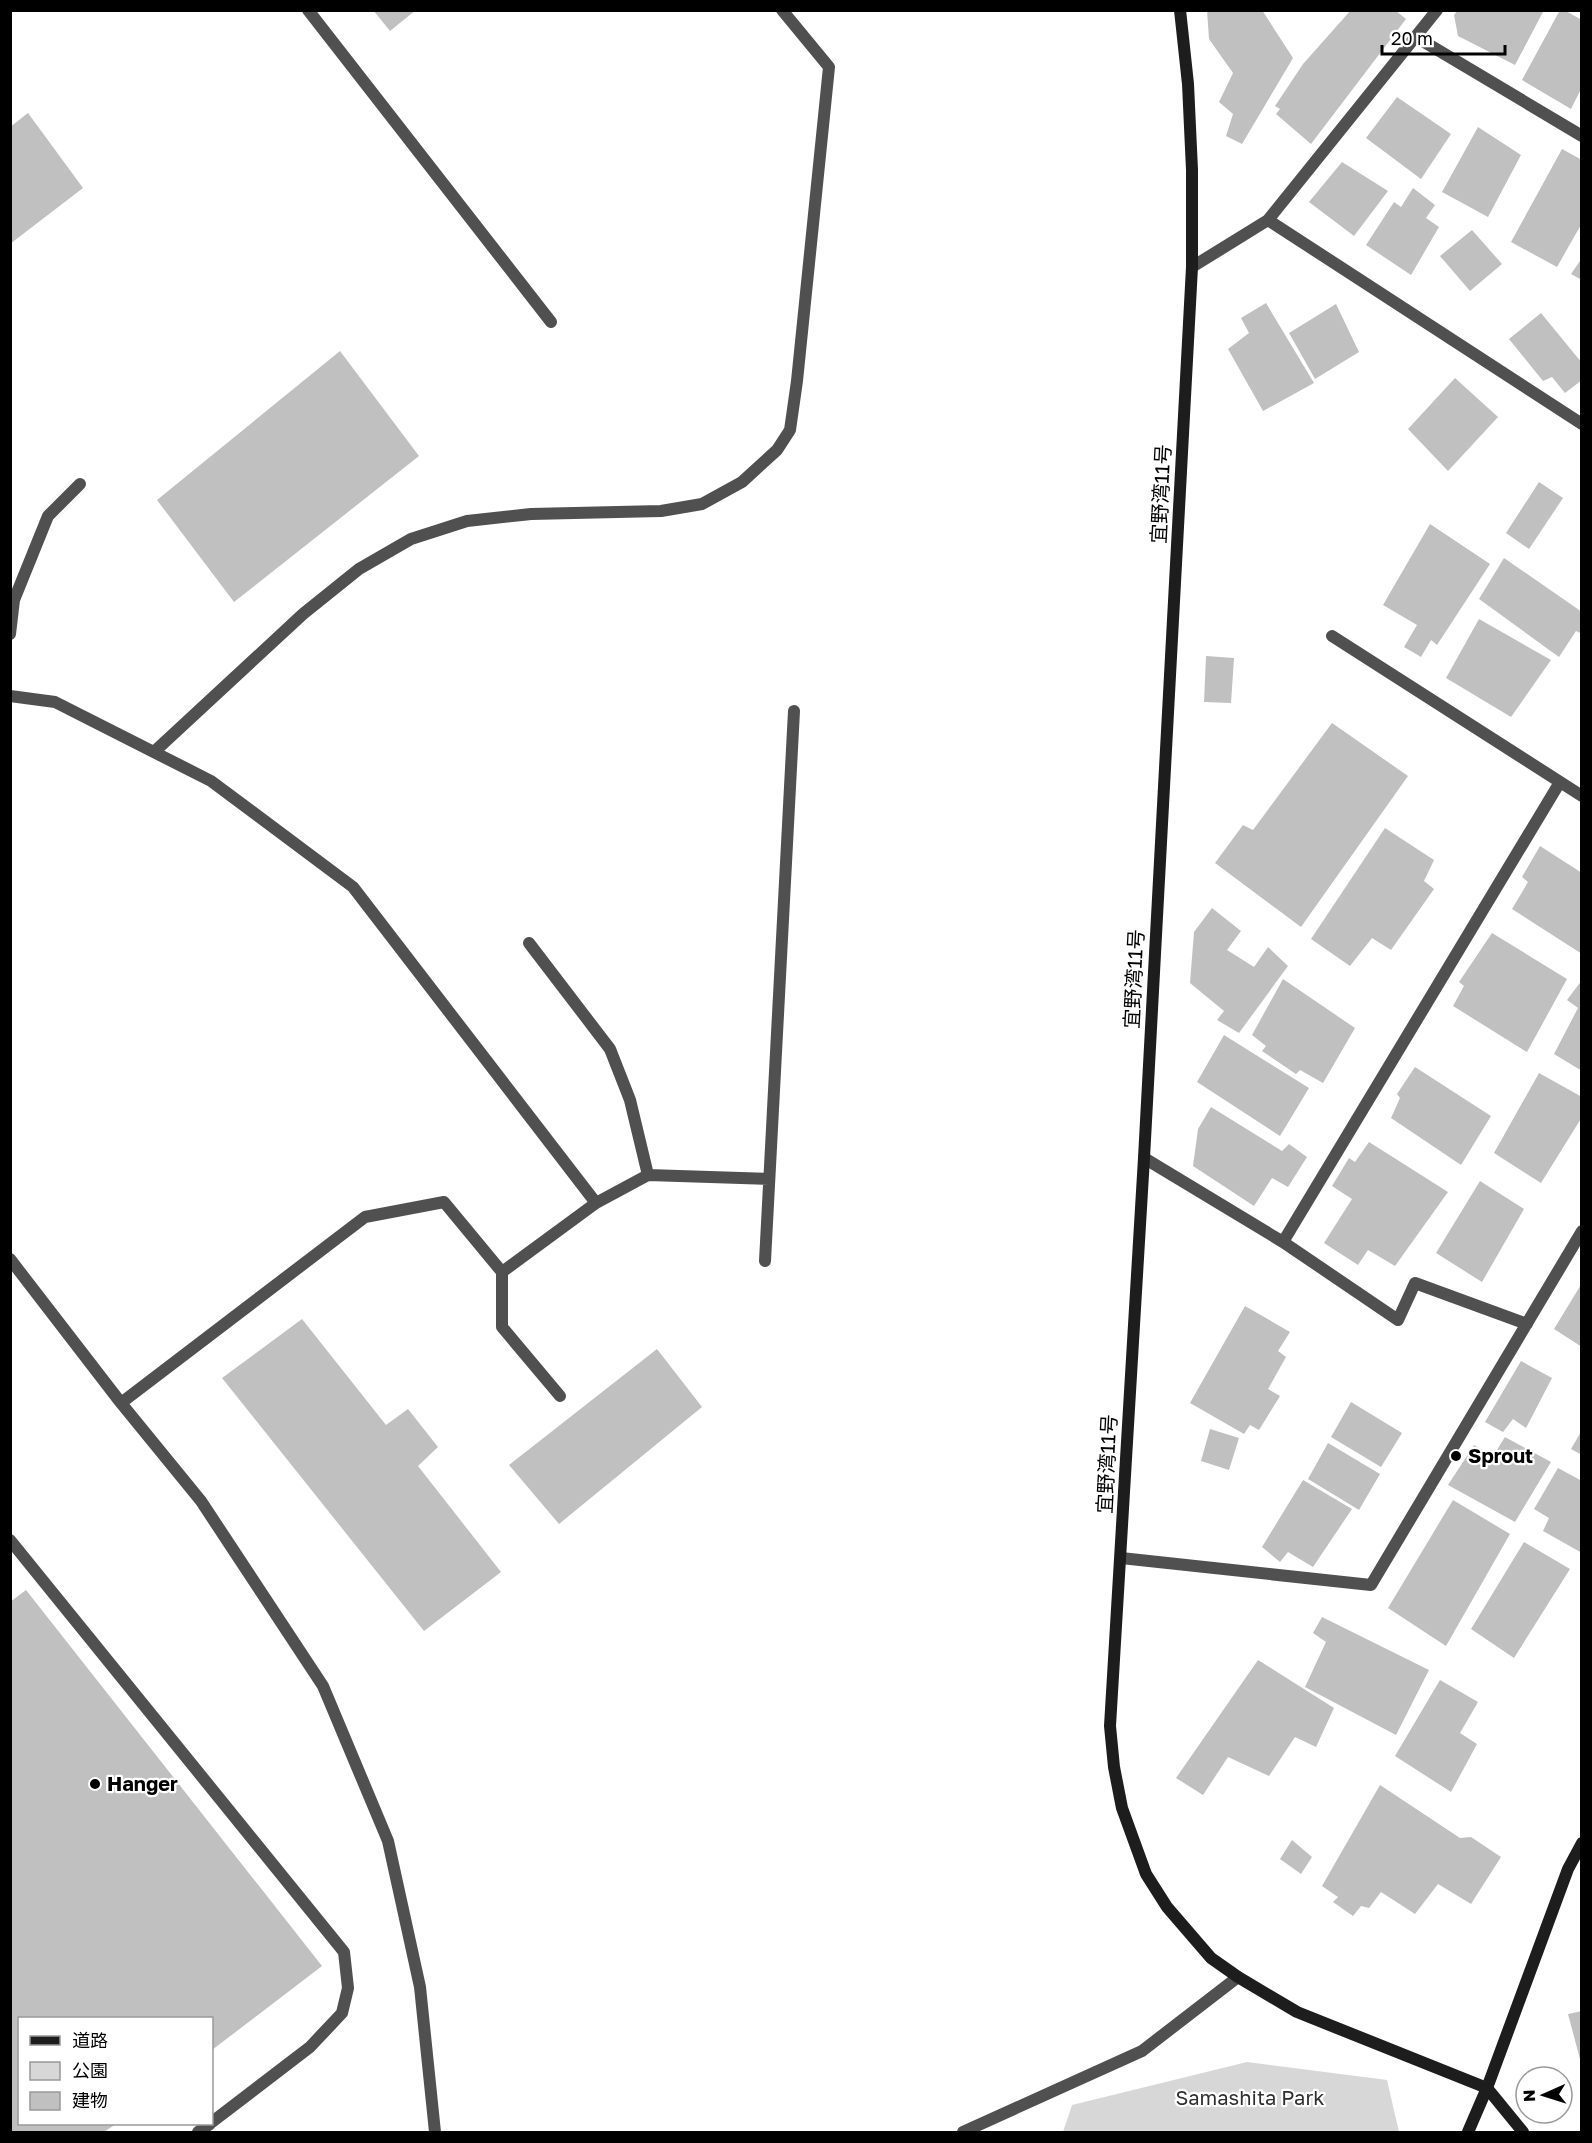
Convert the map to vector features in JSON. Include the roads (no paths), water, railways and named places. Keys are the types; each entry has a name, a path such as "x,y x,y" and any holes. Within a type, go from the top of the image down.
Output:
{"street":[{"path":"308,10 551,322"},
{"path":"154,752 303,614 359,569 411,539 467,521 531,514 661,511 702,504 742,482 777,450 790,430 797,381 829,68 782,10"},
{"name":"宜野湾11号","path":"1180,10 1188,84 1192,170 1192,267 1144,1158 1110,1726 1114,1767 1122,1808 1146,1875 1167,1907 1211,1958 1297,2012 1487,2088"},
{"path":"1192,267 1268,220 1437,10"},
{"path":"1416,37 1581,136"},
{"path":"1268,220 1581,424"},
{"path":"10,634 14,600 48,516 80,484"},
{"path":"1332,636 1581,796"},
{"path":"10,696 55,702 211,781 353,887 596,1203"},
{"path":"765,1261 794,711"},
{"path":"1283,1242 1560,782"},
{"path":"529,943 610,1049 630,1100 648,1175"},
{"path":"1144,1158 1283,1242 1398,1320 1415,1283 1527,1324"},
{"path":"502,1272 596,1203 648,1175 769,1179"},
{"path":"121,1403 364,1217 444,1203 502,1272 502,1327 560,1396"},
{"path":"1121,1558 1371,1585 1581,1232"},
{"path":"10,1259 121,1403 201,1501 323,1686 388,1841 420,1987 435,2133"},
{"path":"10,1540 344,1952 348,1988 342,2013 310,2048 213,2121"},
{"path":"1468,2133 1487,2088 1568,1869 1581,1843"},
{"path":"963,2133 1142,2051 1238,1977"},
{"path":"1487,2088 1523,2133"}],"place":[{"name":"Sprout","path":"1456,1456"},
{"name":"Hanger","path":"95,1784"}],"park label":[{"name":"Samashita Park","path":"1250,2098"}]}
